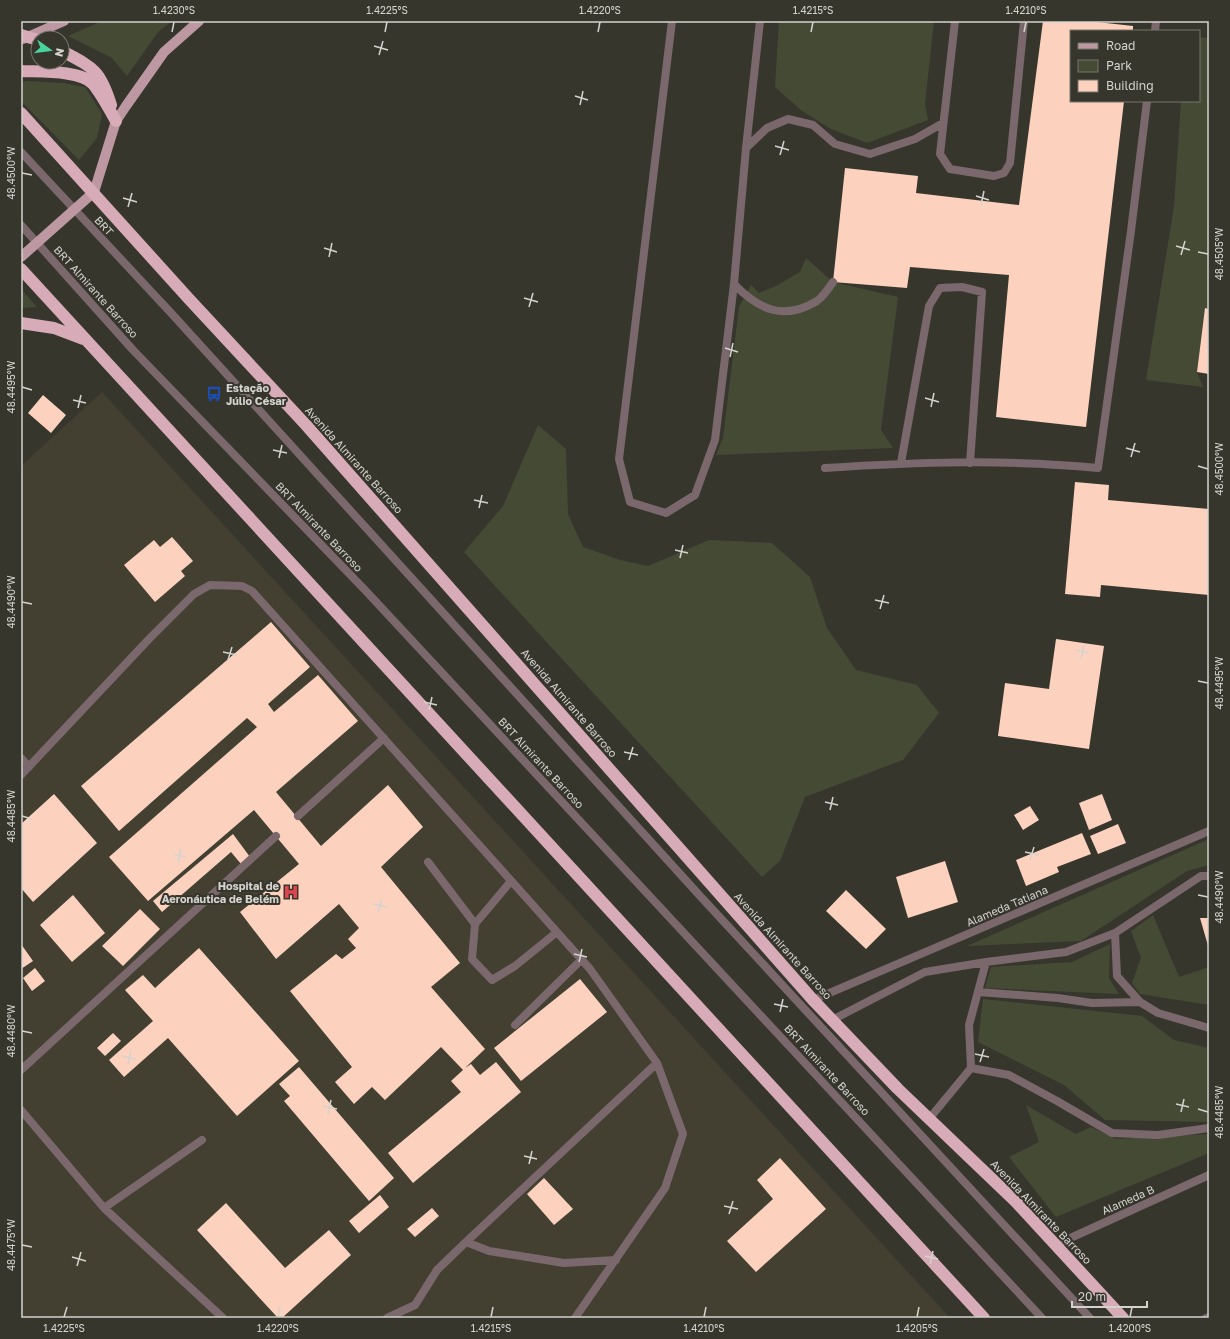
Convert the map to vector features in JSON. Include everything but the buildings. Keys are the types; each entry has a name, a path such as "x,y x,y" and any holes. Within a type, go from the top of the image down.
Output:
{"highway":[{"path":"70,56 95,70 104,84 116,121"},
{"path":"21,71 58,72 78,76 92,83 116,121"},
{"name":"Avenida Almirante Barroso","path":"21,113 94,192 189,299 306,425 813,1000 929,1119 1016,1202 1123,1318"},
{"path":"21,269 984,1318"},
{"path":"21,323 54,328 85,340"}],"main road":[{"path":"27,38 64,21"},
{"path":"21,257 94,192 116,121 142,81 164,52 198,21"}],"street":[{"path":"672,21 619,459 630,502 666,513 695,495 715,440 734,284 746,148 760,21"},
{"path":"955,21 940,154 950,169 994,176 1004,173 1010,163 1024,21"},
{"path":"825,468 901,463 970,463 1065,465 1098,468 1131,231 1147,102"},
{"path":"746,148 768,128 788,119 813,125 835,144 870,154 915,139 943,123"},
{"name":"BRT","path":"21,152 172,314 701,897 1090,1318"},
{"name":"BRT Almirante Barroso","path":"21,225 133,350 376,602 1042,1318"},
{"path":"734,284 749,299 767,309 794,310 818,300 833,282"},
{"path":"901,463 929,306 940,288 962,287 982,292 970,463"},
{"path":"21,775 150,638 194,594 210,585 242,586 252,591 590,969 657,1063 683,1134 665,1188 575,1318"},
{"path":"298,816 384,738"},
{"path":"21,758 29,767"},
{"name":"Alameda Tatiana","path":"813,1000 1209,831"},
{"path":"21,1070 276,836"},
{"path":"428,862 475,924"},
{"path":"832,1020 925,972 986,962 1066,952 1115,933 1201,876 1209,876"},
{"path":"511,880 475,924 472,959 492,980 515,966 557,932"},
{"path":"1115,933 1117,976 1140,1002 1158,1013 1209,1028"},
{"path":"515,1025 581,960"},
{"path":"929,1119 971,1068 969,1025 986,962"},
{"path":"978,992 1058,998 1092,1004 1140,1002"},
{"path":"387,1318 415,1305 437,1270 657,1063"},
{"path":"971,1068 1009,1076 1057,1101 1112,1133 1158,1135 1209,1128"},
{"path":"21,1110 104,1208 223,1318"},
{"path":"104,1208 202,1140"},
{"name":"Alameda B","path":"1055,1245 1209,1175"},
{"path":"466,1242 489,1251 564,1263 616,1260"}],"shaded area":[{"name":"Hospital de Aeronáutica de Belém","path":"102,392 950,1318 21,1318 21,466"}],"green space":[{"path":"102,21 172,21 158,32 127,76 112,58 70,37 70,35"},
{"path":"779,21 934,21 925,104 928,120 867,143 831,129 802,111 775,87"},
{"path":"1200,37 1209,38 1209,309 1204,315 1197,372 1203,387 1146,380 1174,206 1181,102 1200,102"},
{"path":"25,81 63,83 85,87 102,114 97,138 79,160 21,101 21,83"},
{"path":"806,258 833,282 898,297 881,430 893,448 716,455 723,438 739,307 751,285 759,293 776,286 800,272"},
{"path":"21,289 37,307 21,308"},
{"path":"538,425 566,449 568,514 583,547 620,560 648,566 709,540 772,543 810,577 827,628 856,670 917,685 939,713 903,760 805,797 780,861 762,877 464,552 503,506"},
{"path":"1209,839 1209,865 1187,871 1081,941 967,946"},
{"path":"1153,915 1179,977 1209,967 1209,1005 1140,994 1132,983 1141,958 1131,931"},
{"path":"1110,944 1109,978 1119,994 985,988 991,967 1072,962"},
{"path":"983,999 1142,1016 1174,1040 1209,1048 1209,1122 1105,1120 1064,1085 978,1042"},
{"path":"1026,1105 1076,1134 1091,1127 1116,1139 1209,1134 1209,1153 1056,1217 1009,1157 1039,1142"}],"place":[{"name":"Estação Júlio César","path":"214,394"},
{"name":"Hospital de Aeronáutica de Belém","path":"291,892"}]}
